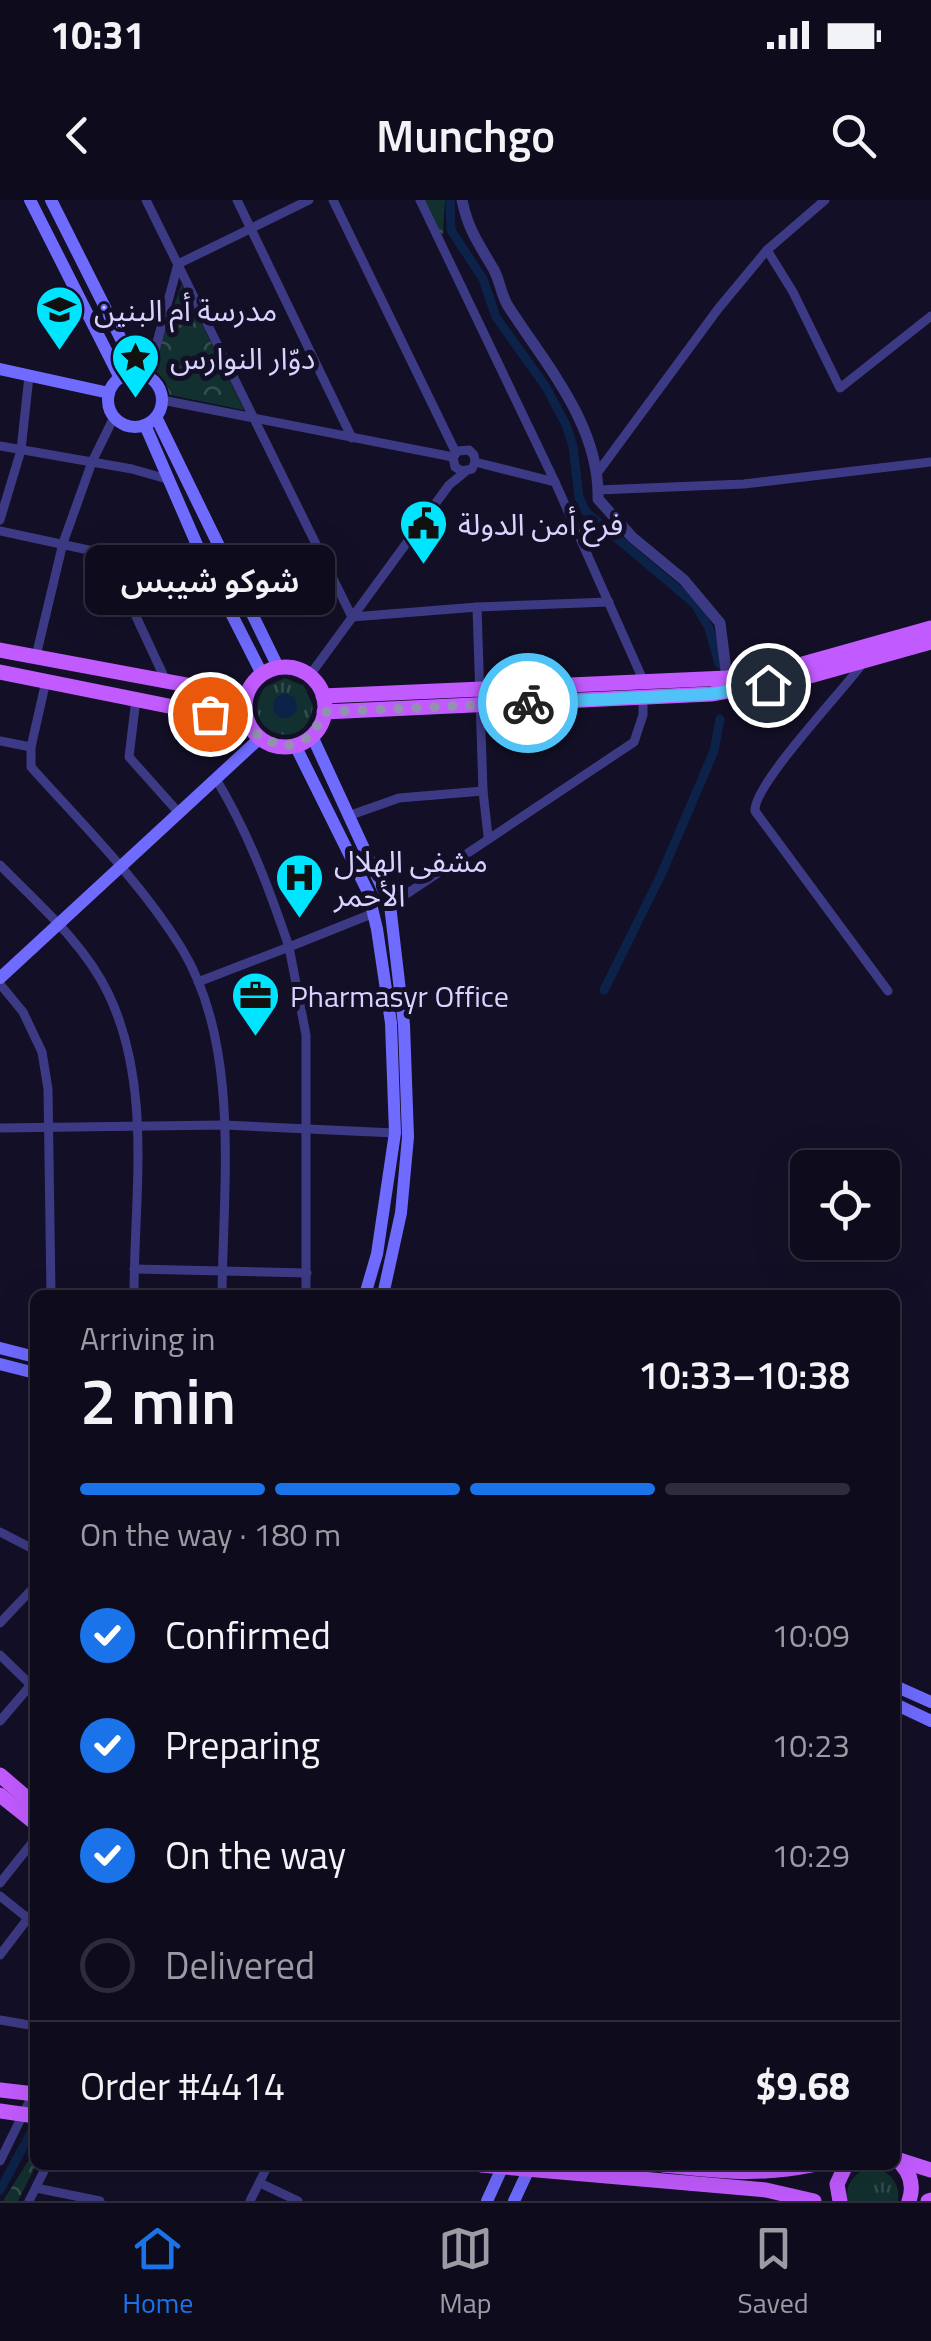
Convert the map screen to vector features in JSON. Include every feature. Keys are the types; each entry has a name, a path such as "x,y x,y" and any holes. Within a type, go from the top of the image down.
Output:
{"main road":[{"path":"30,200 120,378"},
{"path":"51,200 143,375 158,386 162,400 151,421 167,479 262,674"},
{"path":"1,368 109,393"},
{"path":"143,375 120,378 108,401 114,416 128,426 151,421"},
{"path":"151,421 278,667"},
{"path":"644,690 792,667 931,628"},
{"path":"324,704 644,690 736,690 799,680 931,642"},
{"path":"0,650 246,696"},
{"path":"278,667 310,675 324,704 312,736 295,745 276,746 260,738 248,722 246,696 262,674 278,667"},
{"path":"0,672 248,722"},
{"path":"312,736 390,905 404,1026 408,1137 401,1212 384,1290"},
{"path":"0,981 260,738"},
{"path":"295,745 368,892 391,1022 395,1133 378,1254 367,1290"},
{"path":"0,1348 30,1356"},
{"path":"0,1364 30,1372"},
{"path":"900,1688 931,1702"},
{"path":"900,1706 931,1721"},
{"path":"0,1775 30,1801"},
{"path":"0,1795 30,1819"},
{"path":"0,2090 30,2093"},
{"path":"0,2111 29,2115"},
{"path":"900,2160 931,2170"},
{"path":"900,2164 911,2182 909,2201"},
{"path":"488,2201 501,2170"},
{"path":"519,2170 766,2190 814,2201"},
{"path":"724,2170 780,2170"},
{"path":"840,2201 837,2184 844,2170"},
{"path":"514,2201 528,2171"}],"street":[{"path":"146,200 352,617"},
{"path":"237,200 352,438"},
{"path":"143,375 178,264 310,200"},
{"path":"333,200 465,472"},
{"path":"390,905 634,742 643,715 644,690 609,602 420,200"},
{"path":"462,200 468,228 498,278 504,301 562,384 598,472 598,499 632,537 684,580 720,622 728,678"},
{"path":"598,472 718,309 767,250 825,200"},
{"path":"767,250 794,292 840,388 931,316"},
{"path":"0,520 21,450 29,376"},
{"path":"162,400 352,438 457,456 474,455 476,462"},
{"path":"36,656 63,543 92,462 114,416"},
{"path":"0,446 167,479"},
{"path":"449,485 457,456"},
{"path":"476,462 554,482"},
{"path":"310,675 449,485 476,462"},
{"path":"598,490 744,484 931,462"},
{"path":"0,531 107,554 178,564 201,554"},
{"path":"107,554 166,680"},
{"path":"352,617 477,606 609,602"},
{"path":"477,606 488,836"},
{"path":"865,661 772,773 754,803 755,811 888,991"},
{"path":"46,681 30,767 120,866 183,951 210,1019 218,1056 224,1125 222,1290"},
{"path":"136,699 129,757 179,812"},
{"path":"0,741 32,747"},
{"path":"216,778 259,860 290,947 306,1035 306,1290"},
{"path":"351,815 399,798 483,792"},
{"path":"1,869 58,924 108,992 133,1068 137,1127 134,1290"},
{"path":"198,982 374,913"},
{"path":"0,981 23,1012 42,1052 48,1089 52,1290"},
{"path":"0,1128 224,1125 395,1133"},
{"path":"134,1269 307,1273"},
{"path":"1,1534 30,1548"},
{"path":"0,1623 30,1591"},
{"path":"0,1656 30,1682"},
{"path":"0,1721 30,1689"},
{"path":"0,1883 30,1845"},
{"path":"0,1896 30,1915"},
{"path":"0,1956 30,1921"},
{"path":"0,2020 30,2025"},
{"path":"0,2161 29,2115"},
{"path":"29,2201 45,2170"},
{"path":"250,2201 266,2170"},
{"path":"260,2182 298,2201"},
{"path":"36,2188 100,2201"}],"green space":[{"path":"423,200 445,200 443,234 439,234"},
{"path":"182,284 244,410 170,395 165,381 151,366"},
{"path":"285,678 304,686 313,706 308,722 287,735 265,726 258,716 258,702 265,687"},
{"path":"30,2158 30,2170 34,2170 18,2201 3,2201"},
{"path":"862,2171 885,2172 893,2180 898,2201 847,2201 853,2178"}],"water":[{"path":"285,694 297,706 285,718 273,706"}],"waterway":[{"path":"450,200 451,230 483,279 496,317 546,387 566,425 573,446 579,497 586,512 695,604 709,628 719,664"},
{"path":"604,990 661,875 714,751 720,719"},
{"path":"0,2190 30,2134"}],"way so far":[{"path":"210,714 248,722 260,738 286,747 312,736 324,712 528,703"}],"place":[{"name":"مدرسة أم البنين","path":"59,352"},
{"name":"دوّار النوارس","path":"135,400"},
{"name":"فرع أمن الدولة","path":"423,566"},
{"name":"شوكو شيبس","path":"210,714"},
{"name":"مشفى الهلال الأحمر","path":"299,920"},
{"name":"Pharmasyr Office","path":"255,1038"}],"route":[{"path":"528,703 711,694 768,685"}]}
